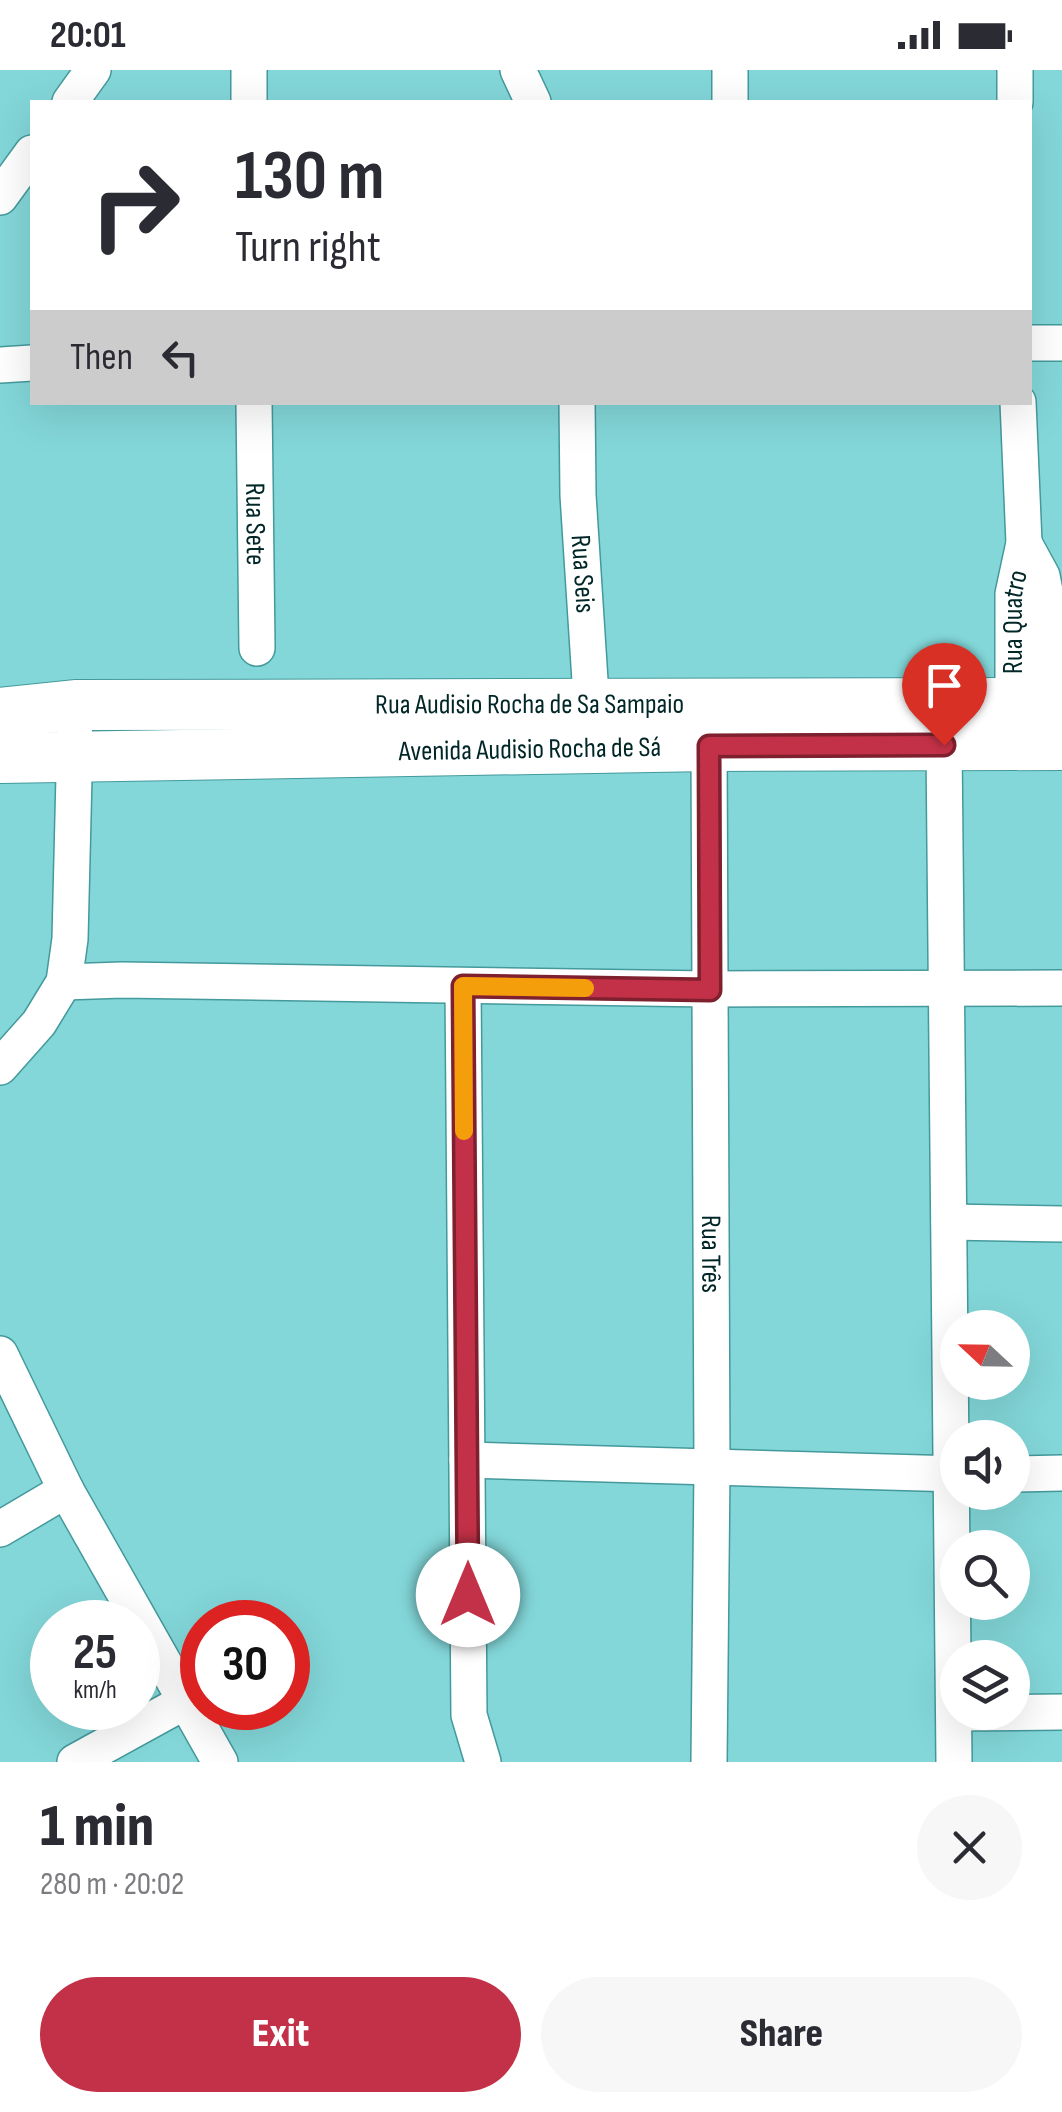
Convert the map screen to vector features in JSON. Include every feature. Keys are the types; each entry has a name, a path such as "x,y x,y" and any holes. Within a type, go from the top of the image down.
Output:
{"street":[{"path":"71,100 93,70"},
{"path":"249,70 249,100"},
{"path":"518,70 532,100"},
{"path":"730,70 730,100"},
{"path":"1015,70 1015,100"},
{"path":"0,197 30,156"},
{"path":"1032,343 1062,342"},
{"path":"0,365 30,363"},
{"name":"Rua Sete","path":"254,405 256,648"},
{"name":"Rua Seis","path":"577,405 578,495 593,726"},
{"name":"Rua Quatro","path":"1018,405 1024,543 1042,576 1045,591 1046,714"},
{"path":"0,1067 39,1023 64,982 70,939 75,705"},
{"name":"Rua Audisio Rocha de Sa Sampaio","path":"0,713 75,705 593,726 1046,714"},
{"name":"Avenida Audisio Rocha de Sá","path":"0,758 75,757 593,726 709,746 944,745 1046,714"},
{"path":"944,745 953,1420"},
{"name":"Rua Três","path":"709,746 709,1762"},
{"path":"64,982 710,990 1062,988"},
{"path":"463,986 469,1714 483,1762"},
{"path":"949,1222 1062,1224"},
{"path":"0,1354 66,1490 180,1690"},
{"path":"467,1460 940,1474"},
{"path":"1030,1474 1062,1473"},
{"path":"0,1528 66,1490"},
{"path":"954,1510 954,1640"},
{"path":"75,1762 180,1704"},
{"path":"1030,1712 1062,1712"},
{"path":"202,1730 220,1762"},
{"path":"954,1730 954,1762"}],"slow traffic":[{"path":"464,1131 463,986 585,988"}],"route":[{"path":"468,1595 463,986 710,990 709,746 944,745"}]}
